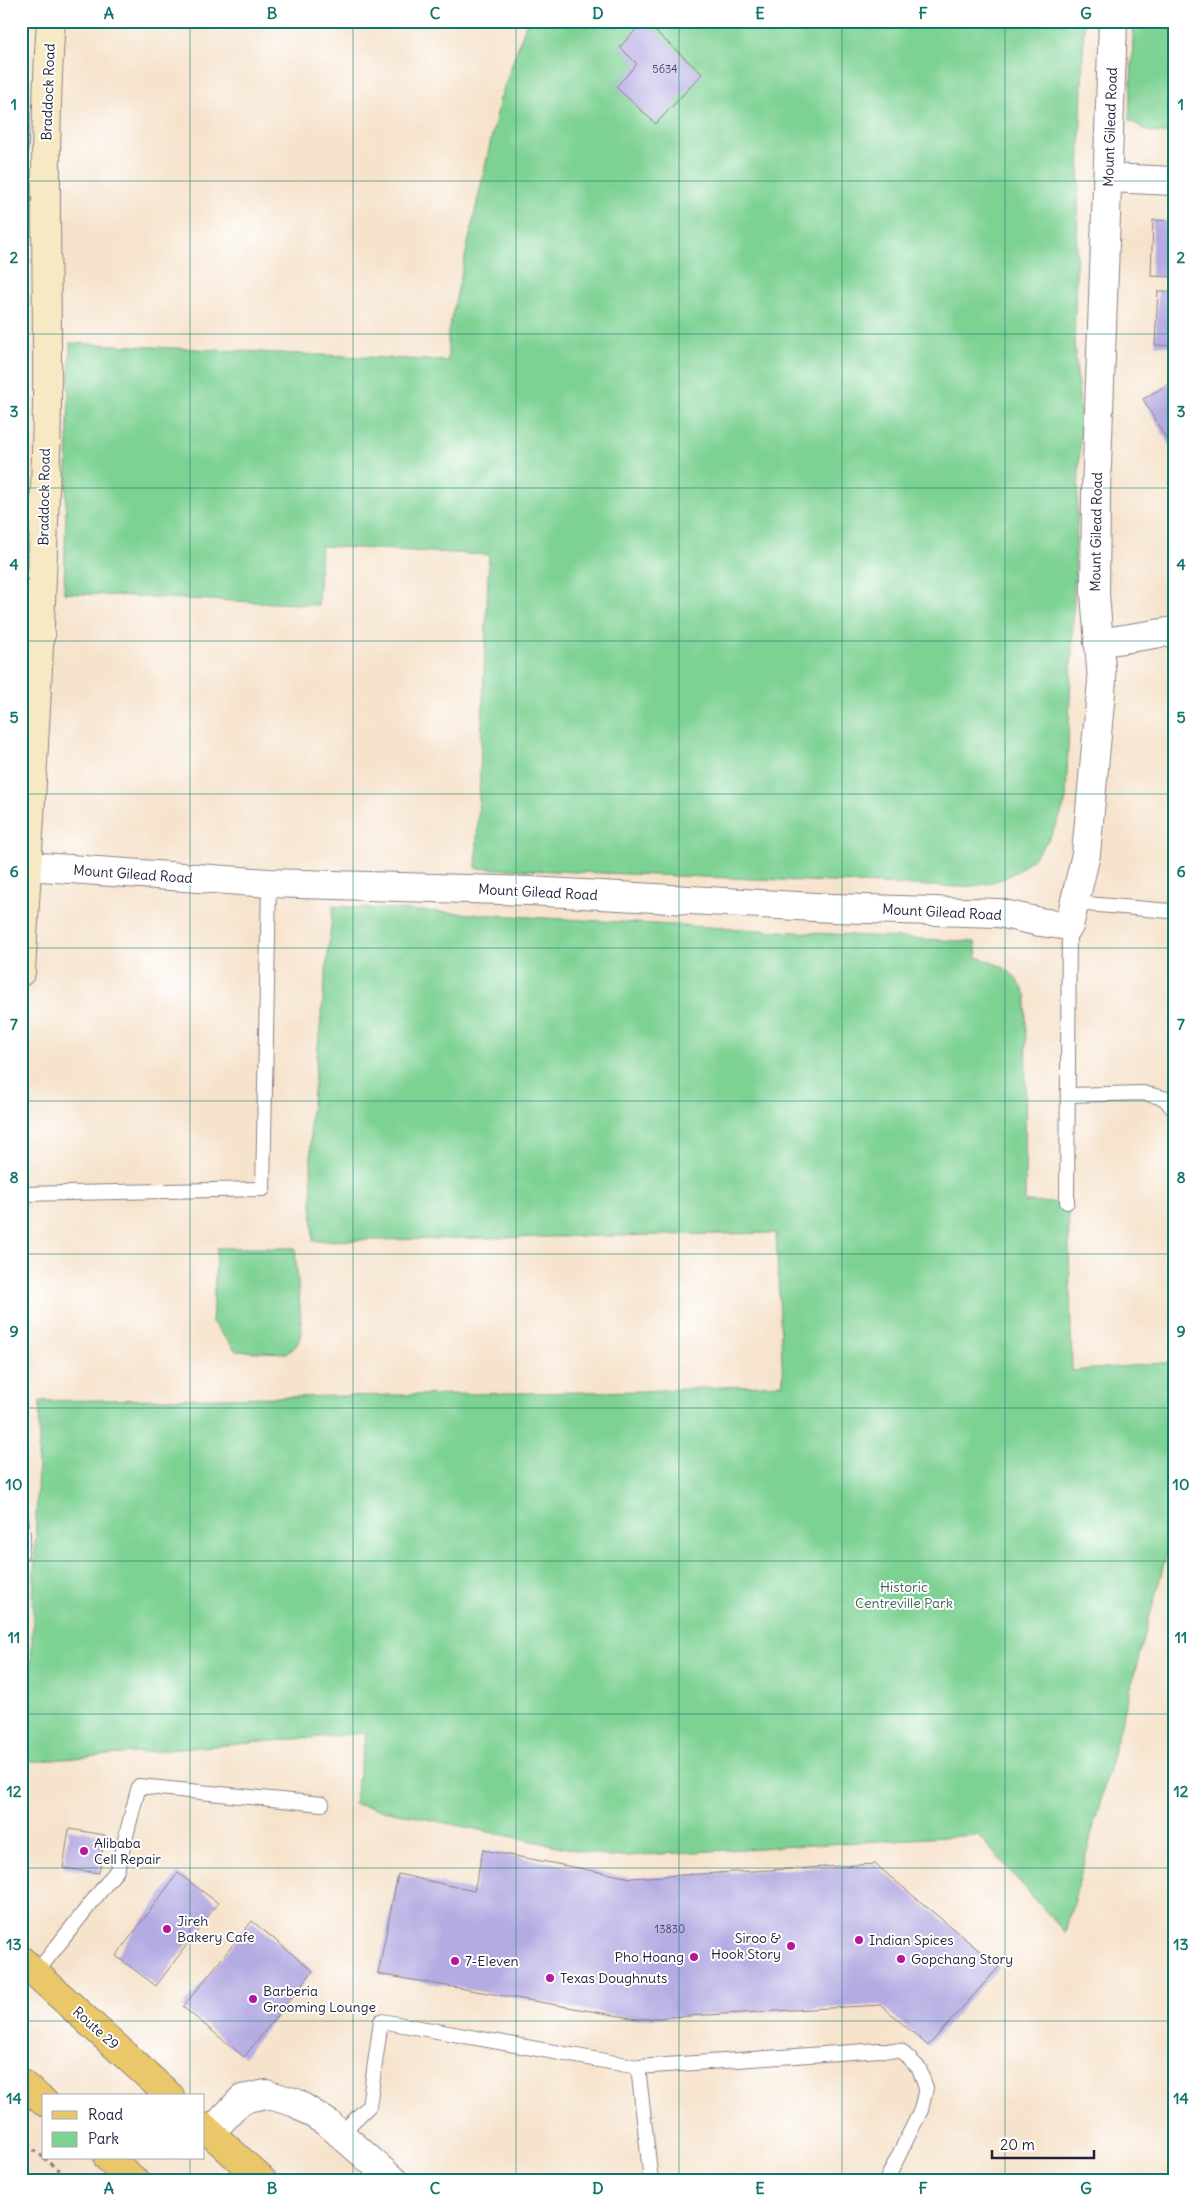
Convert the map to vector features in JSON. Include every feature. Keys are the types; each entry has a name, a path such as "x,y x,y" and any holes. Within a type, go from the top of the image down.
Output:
{"main road":[{"name":"Route 29","path":"28,1966 168,2094"},
{"path":"21,2082 42,2100"},
{"path":"207,2130 263,2181"},
{"path":"110,2160 135,2181"}],"street":[{"name":"Braddock Road","path":"21,972 31,634 46,404 47,88 51,21"},
{"name":"Mount Gilead Road","path":"24,866 270,883 528,891 834,908 999,913 1040,922 1072,914 1086,854 1102,681 1095,594 1096,493 1113,21"},
{"path":"1108,178 1174,181"},
{"path":"1098,643 1174,631"},
{"path":"207,2130 242,2099 266,2094 296,2103 329,2124 394,2181"}],"lane":[{"path":"21,1194 263,1189 270,883"},
{"path":"1067,1202 1072,914 1170,911 1174,908"},
{"path":"1069,1095 1143,1093 1164,1098 1174,1110"},
{"path":"21,1518 24,1536 21,1554"},
{"path":"28,1966 117,1870 139,1786 322,1804"},
{"path":"340,2134 369,2106 381,2021 638,2067 880,2050 901,2051 919,2068 926,2088 921,2110 886,2181"},
{"path":"638,2067 651,2181"}],"path":[{"path":"21,2140 42,2156"},
{"path":"46,2160 72,2181"}],"green space":[{"path":"527,21 1084,21 1074,341 1081,420 1066,799 1055,828 1047,841 1027,864 1015,872 985,884 958,887 476,868 489,555 321,546 318,605 64,593 70,343 448,361 448,334 500,99"},
{"path":"1134,21 1174,21 1174,134 1150,132 1129,120"},
{"name":"Historic Centreville Park","path":"333,906 975,942 977,957 1001,966 1017,979 1026,995 1025,1202 1068,1203 1072,1371 1174,1362 1174,1526 1065,1933 978,1835 610,1857 354,1804 366,1733 28,1762 40,1401 644,1391 783,1384 776,1233 313,1241 310,1121"},
{"path":"217,1248 295,1248 302,1333 296,1346 287,1353 236,1351 212,1322"}],"building":[{"path":"644,21 702,74 656,124 616,87 637,64 620,47"},
{"path":"21,108 30,110 23,252 21,252"},
{"path":"1153,220 1174,221 1174,277 1151,276"},
{"path":"1158,291 1174,291 1174,346 1155,345"},
{"path":"1174,381 1174,448 1172,449 1143,399"},
{"name":"Alibaba Cell Repair","path":"69,1829 105,1835 99,1873 63,1868"},
{"path":"483,1850 631,1878 875,1864 999,1967 928,2046 881,2005 637,2019 378,1974 398,1874 474,1891"},
{"name":"Jireh Bakery Cafe","path":"178,1873 218,1903 156,1986 116,1956"},
{"path":"252,1921 313,1971 244,2057 183,2007"}],"place":[{"name":"Alibaba Cell Repair","path":"84,1851"},
{"name":"Jireh Bakery Cafe","path":"167,1929"},
{"name":"Indian Spices","path":"859,1940"},
{"name":"Siroo & Hook Story","path":"791,1946"},
{"name":"Pho Hoang","path":"694,1957"},
{"name":"Gopchang Story","path":"901,1959"},
{"name":"7-Eleven","path":"455,1961"},
{"name":"Texas Doughnuts","path":"550,1978"},
{"name":"Barberia Grooming Lounge","path":"253,1999"}]}
